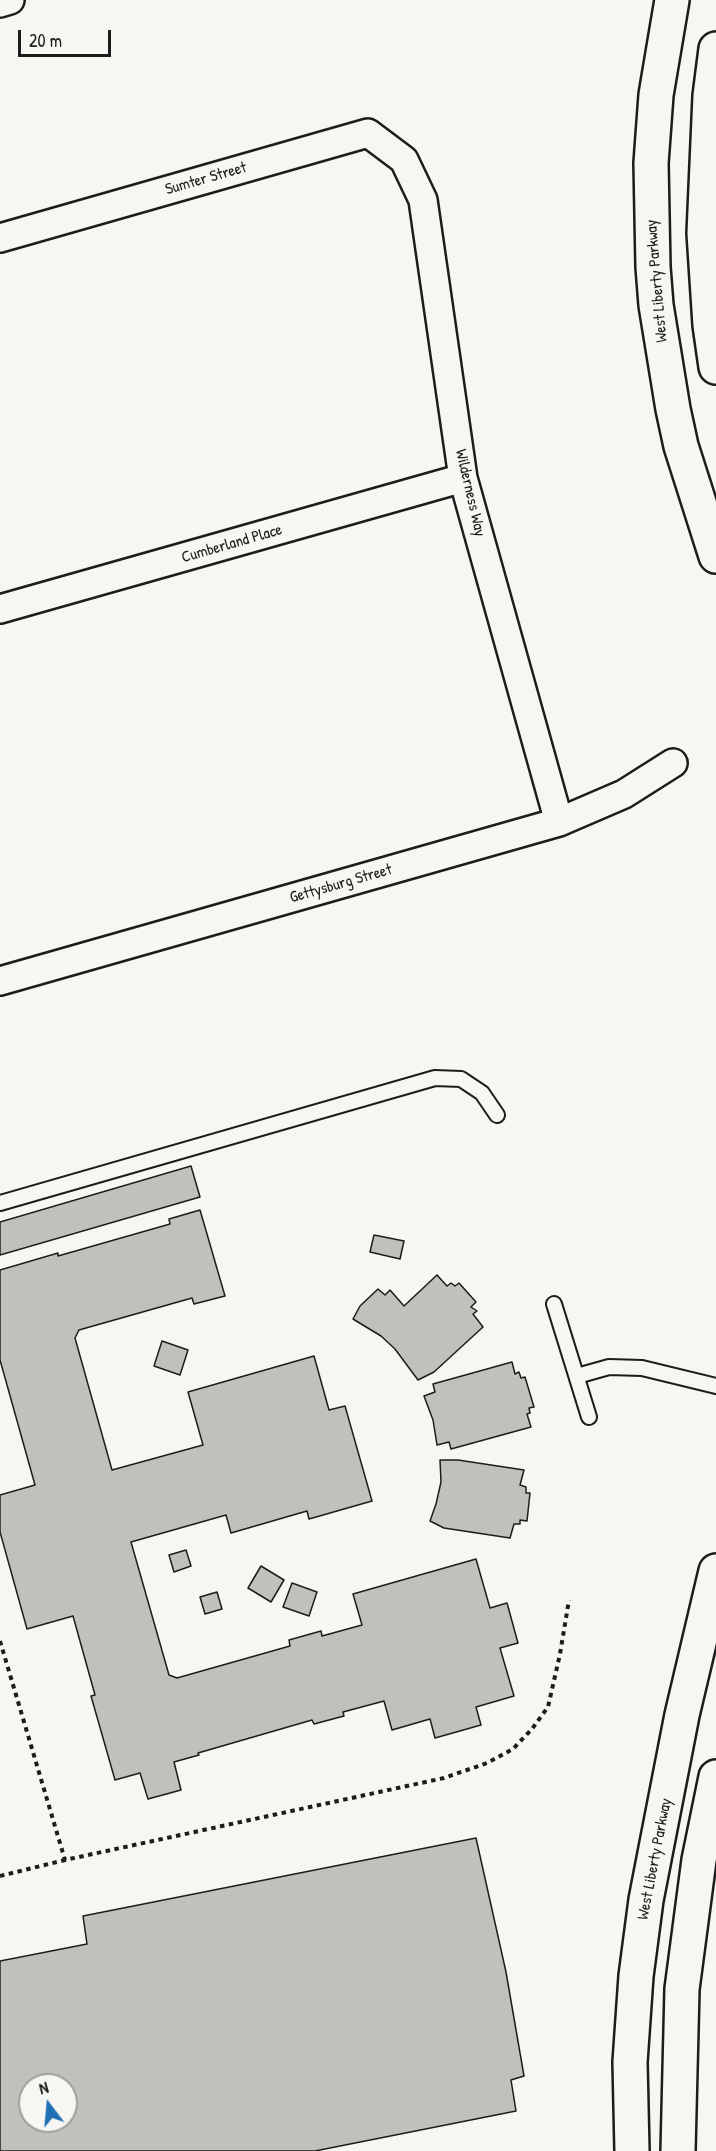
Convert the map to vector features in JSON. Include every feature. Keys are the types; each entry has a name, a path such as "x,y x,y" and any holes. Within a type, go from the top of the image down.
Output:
{"street":[{"path":"0,3 10,0"},
{"name":"West Liberty Parkway","path":"672,0 656,96 651,163 654,276 672,409 681,446 716,555"},
{"path":"716,50 710,96 704,233 710,325 716,367"},
{"name":"Sumter Street","path":"0,238 368,133 404,160"},
{"name":"Wilderness Way","path":"404,160 423,200 463,478 559,822"},
{"name":"Cumberland Place","path":"0,609 463,478"},
{"name":"Gettysburg Street","path":"0,981 559,822 624,794 673,763"},
{"name":"West Liberty Parkway","path":"632,2151 630,2062 636,1976 646,1900 682,1716 716,1571"},
{"path":"678,2151 682,1989 699,1860 716,1778"}],"lane":[{"path":"0,1203 435,1078 461,1079 482,1093 497,1115"},
{"path":"554,1304 589,1417"},
{"path":"577,1376 609,1367 642,1368 716,1386"}],"path":[{"path":"0,1876 444,1778 487,1763 513,1749 548,1707 569,1599"},
{"path":"0,1641 65,1860"}],"building":[{"path":"191,1166 200,1197 0,1255 0,1222"},
{"path":"200,1210 225,1296 194,1304 192,1298 79,1330 75,1338 112,1470 203,1445 188,1392 314,1356 329,1410 345,1406 372,1501 309,1519 307,1511 231,1533 226,1515 131,1542 169,1675 177,1678 290,1646 289,1640 321,1631 322,1636 362,1625 353,1594 476,1559 490,1608 507,1603 518,1643 500,1648 514,1696 476,1707 481,1725 435,1738 430,1719 392,1730 384,1701 343,1712 344,1716 314,1724 312,1720 174,1762 181,1790 148,1799 140,1773 115,1780 91,1696 95,1695 73,1616 27,1629 0,1532 0,1495 35,1485 0,1360 0,1270 170,1224 169,1219"},
{"path":"374,1235 404,1241 400,1259 370,1252"},
{"path":"437,1275 447,1286 451,1283 455,1286 459,1283 476,1302 471,1307 477,1311 473,1314 483,1327 434,1372 418,1380 395,1349 381,1336 353,1319 360,1306 378,1289 385,1295 390,1290 404,1306"},
{"path":"162,1341 188,1350 180,1375 154,1366"},
{"path":"512,1362 515,1374 519,1372 521,1378 525,1377 534,1407 529,1408 530,1413 527,1414 531,1427 451,1449 449,1442 437,1445 433,1420 424,1396 435,1392 433,1384"},
{"path":"440,1460 458,1460 524,1470 520,1485 526,1487 526,1493 530,1493 527,1521 520,1520 520,1524 514,1524 510,1538 444,1528 430,1521 441,1482"},
{"path":"186,1550 191,1566 174,1572 169,1555"},
{"path":"261,1566 284,1580 271,1602 248,1588"},
{"path":"292,1583 317,1592 309,1616 283,1607"},
{"path":"217,1592 222,1609 205,1614 200,1597"},
{"path":"476,1838 506,1972 524,2076 511,2080 516,2111 315,2151 0,2151 0,1961 87,1944 83,1916"}]}
